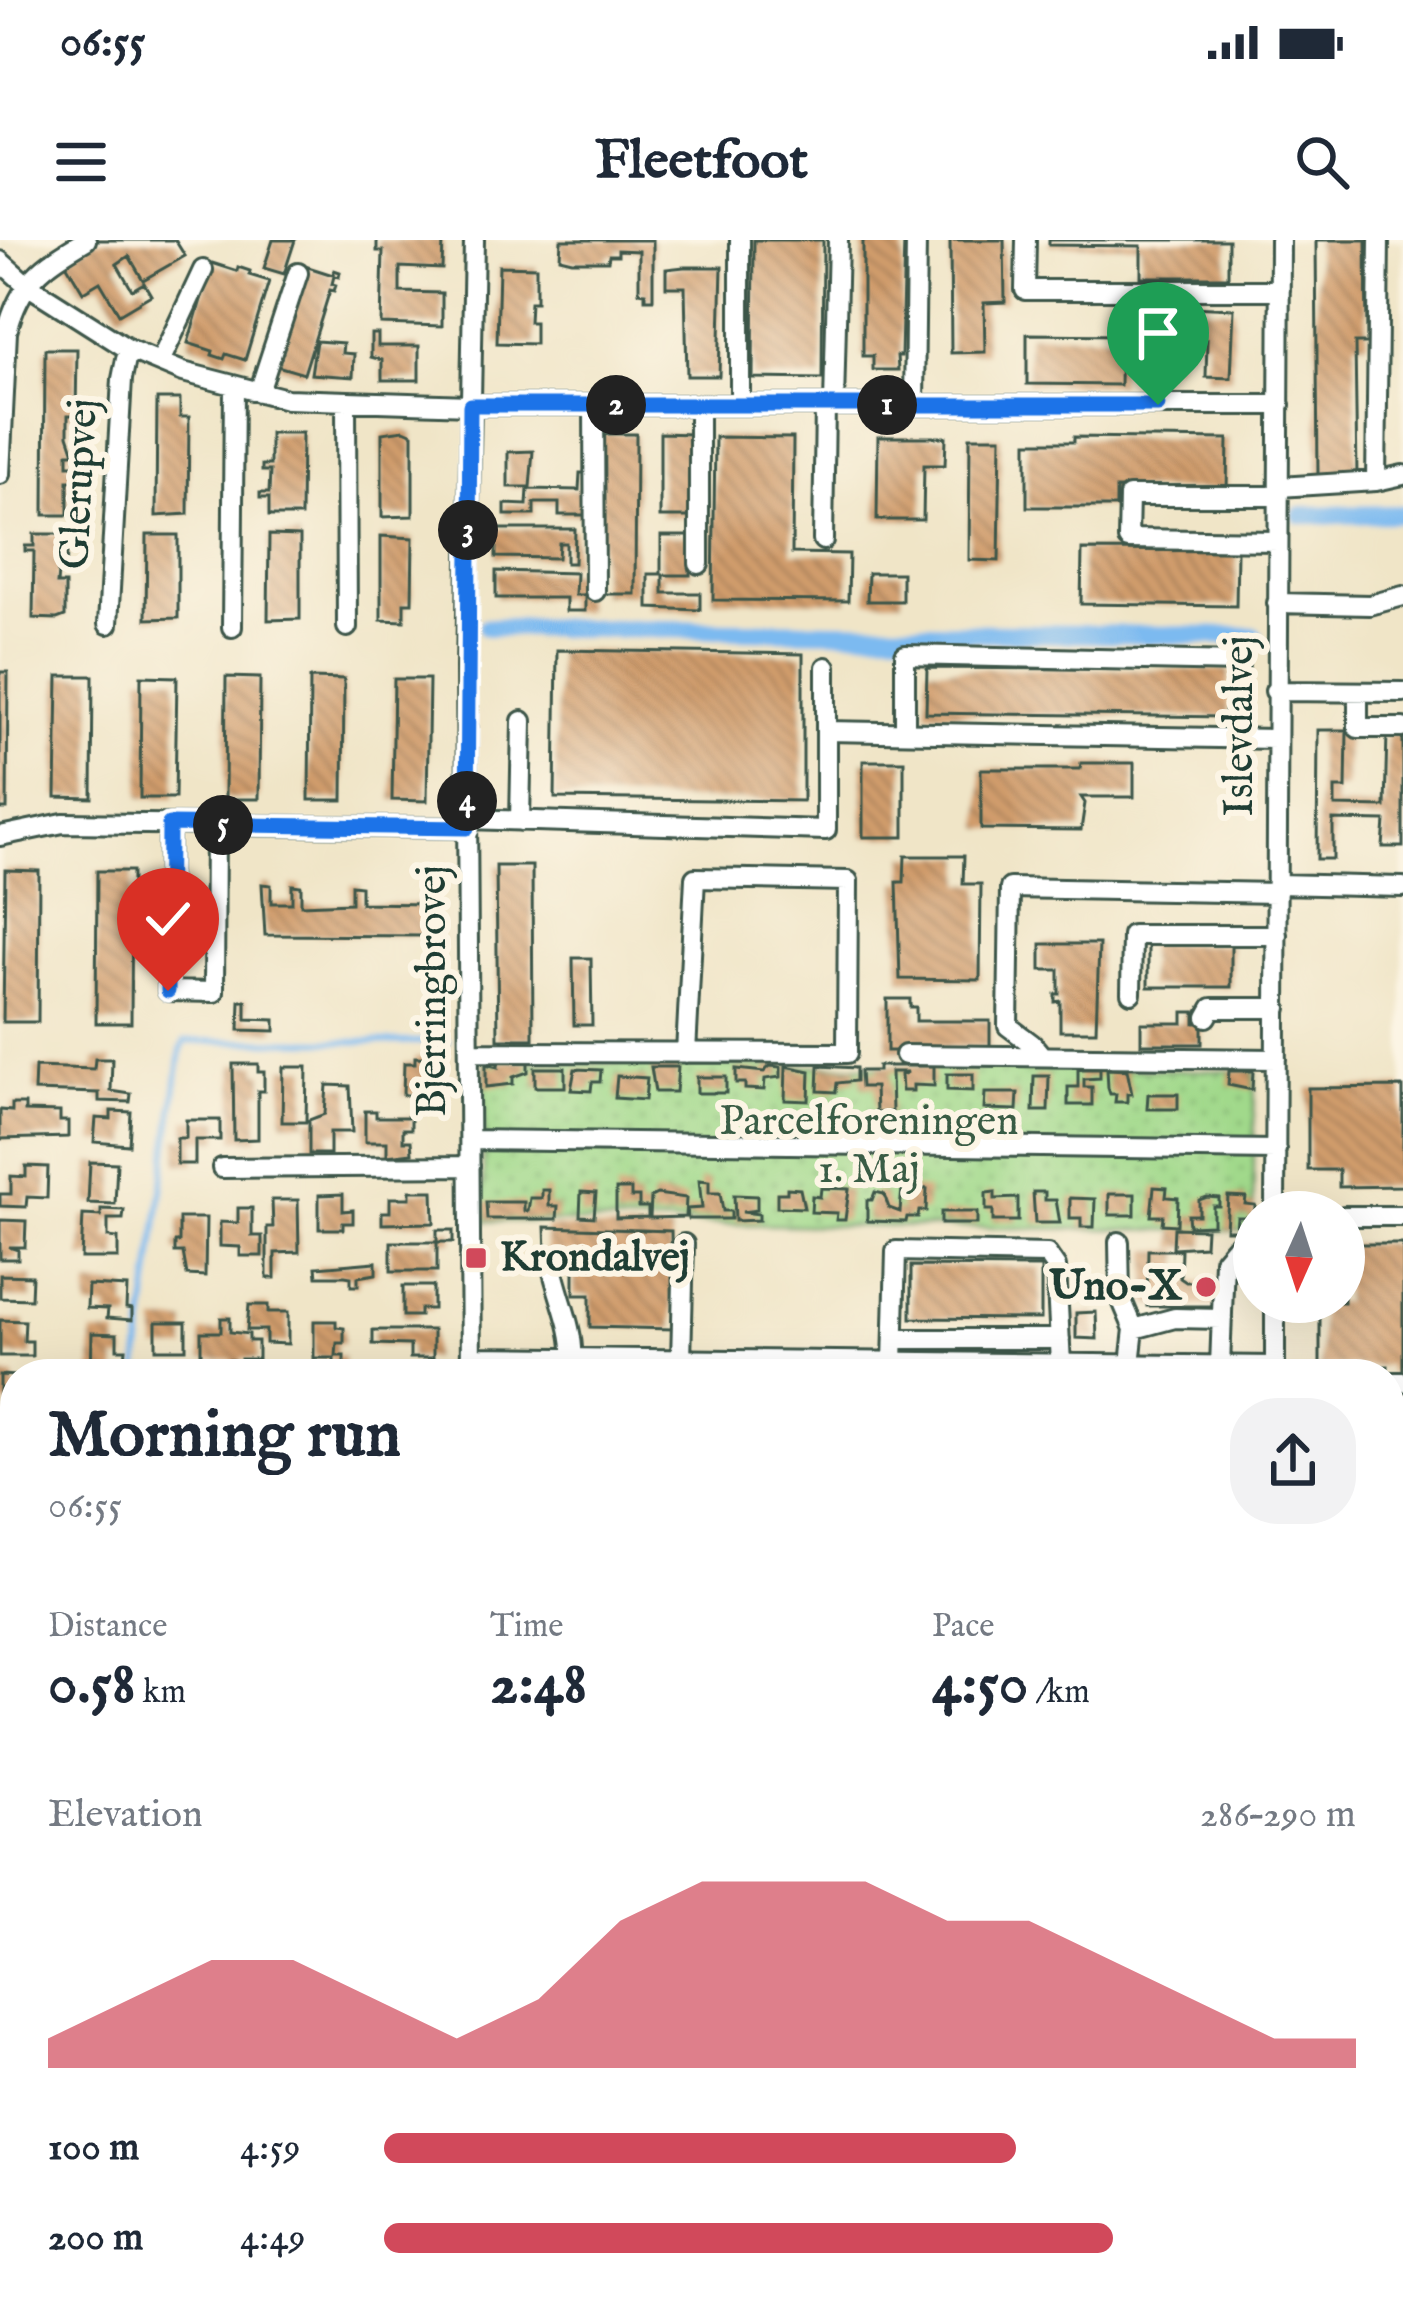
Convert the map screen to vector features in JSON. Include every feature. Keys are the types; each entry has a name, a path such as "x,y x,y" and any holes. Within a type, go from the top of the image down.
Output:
{"street":[{"path":"27,285 40,268 86,240"},
{"name":"Bjerringbrovej","path":"471,1359 467,823 474,240"},
{"path":"740,240 740,405"},
{"path":"823,540 838,240"},
{"path":"914,404 916,240"},
{"path":"1026,240 1025,290 1280,290"},
{"name":"Islevdalvej","path":"1275,1191 1280,240"},
{"path":"1376,481 1379,240"},
{"name":"Glerupvej","path":"0,261 27,285 128,349 234,386 346,404 1280,405"},
{"path":"160,362 203,270"},
{"path":"260,392 298,273"},
{"name":"Glerupvej","path":"0,475 7,332 27,285"},
{"name":"Glerupvej","path":"109,624 122,379 128,349"},
{"path":"232,627 234,386"},
{"path":"346,404 347,626"},
{"path":"594,405 595,591"},
{"path":"698,405 699,564"},
{"path":"1278,542 1128,539 1129,496 1279,492 1403,475"},
{"path":"1277,603 1370,604 1403,596"},
{"path":"904,732 905,655 1239,662 1234,738"},
{"path":"0,836 63,823 520,820 826,830 826,668"},
{"path":"1275,691 1403,692"},
{"path":"1358,692 1358,728 1403,728"},
{"path":"520,820 522,721"},
{"path":"826,731 1276,739"},
{"path":"169,824 168,991 214,992 215,824"},
{"path":"470,1052 847,1054 848,881 695,878 686,1053"},
{"path":"1042,1056 1008,1026 1010,888 1253,892 1403,887"},
{"path":"1131,993 1132,935 1276,935"},
{"path":"1207,1017 1211,1008 1276,1008"},
{"path":"905,1055 1276,1059"},
{"path":"470,1140 1276,1150"},
{"name":"Bjerringbrovej","path":"222,1168 470,1166"},
{"path":"1365,1216 1403,1216"},
{"path":"1119,1241 1120,1296 1134,1329 1131,1359"},
{"path":"684,1244 688,1359"},
{"path":"1220,1359 1224,1260 1233,1250"},
{"path":"893,1359 896,1251 1047,1254 1057,1267 1060,1340 1056,1359"},
{"path":"552,1268 573,1342 572,1358"},
{"path":"1134,1329 1175,1318 1222,1319"},
{"path":"1275,1323 1275,1359"},
{"path":"894,1339 1060,1340"},
{"path":"568,1359 589,1359"}],"green space":[{"name":"Parcelforeningen 1. Maj","path":"485,1062 1255,1071 1254,1191 1233,1191 1233,1231 483,1221"}],"building":[{"path":"95,240 175,240 185,256 143,280 129,256 117,264 132,290 144,283 151,295 119,314 100,282 83,292 65,262"},
{"path":"273,240 295,240 284,274 264,268"},
{"path":"377,240 443,240 442,269 400,267 400,292 442,293 442,326 381,324 383,251 377,251"},
{"path":"561,240 653,240 653,299 639,292 639,251 618,250 608,261 572,261 560,258"},
{"path":"754,240 823,240 822,379 753,378"},
{"path":"863,240 904,240 898,370 873,370 873,356 863,356"},
{"path":"950,240 1004,240 1005,302 984,303 985,352 951,353"},
{"path":"1049,240 1228,240 1228,277 1141,277 1141,246 1049,245"},
{"path":"1316,240 1366,240 1367,343 1355,343 1357,475 1318,475"},
{"path":"212,263 237,271 238,267 269,281 245,360 226,354 224,359 188,343"},
{"path":"499,266 536,267 536,302 530,302 529,322 535,322 535,344 497,343"},
{"path":"308,267 333,275 334,270 340,272 339,277 334,276 332,284 336,285 330,290 304,374 277,366"},
{"path":"722,267 719,376 687,376 685,287 666,287 666,269"},
{"path":"1144,305 1234,309 1231,378 1206,377 1207,340 1177,338 1176,365 1142,364"},
{"path":"371,334 378,334 378,346 419,346 419,380 382,380 382,360 371,357"},
{"path":"1027,334 1121,335 1120,385 1027,384"},
{"path":"316,341 343,343 342,353 354,354 353,377 311,374"},
{"path":"45,349 77,349 76,415 68,415 74,453 68,453 68,465 75,465 75,481 68,481 68,515 44,515"},
{"path":"157,399 180,399 180,417 189,417 188,514 156,516"},
{"path":"404,430 413,434 413,516 382,517 382,433"},
{"path":"270,433 302,433 301,516 269,516 269,498 260,498 260,493 269,493 270,471 262,471 262,465 270,465"},
{"path":"660,433 691,434 690,517 660,517"},
{"path":"600,434 636,434 635,594 601,594"},
{"path":"715,437 793,438 792,553 849,554 848,601 713,600"},
{"path":"878,437 946,437 945,465 924,465 923,520 877,520"},
{"path":"970,437 1001,437 999,561 969,560"},
{"path":"1074,437 1228,439 1227,490 1116,489 1116,507 1027,507 1027,442 1074,442"},
{"path":"533,451 530,487 508,487 508,452"},
{"path":"580,473 586,473 586,515 559,515 559,503 534,503 534,515 505,515 505,504 527,505 528,489 579,490"},
{"path":"496,529 575,529 574,563 566,563 566,543 559,543 558,558 496,557"},
{"path":"34,534 67,534 67,542 73,542 73,551 67,551 66,572 58,572 57,584 65,584 65,616 57,619 33,618 34,551 25,551 25,546 34,546"},
{"path":"147,535 178,535 178,618 146,619"},
{"path":"269,535 300,536 300,619 268,620"},
{"path":"381,536 413,538 412,603 404,603 404,621 381,620"},
{"path":"661,536 690,536 690,575 663,575 663,593 700,593 700,610 648,608 648,574 661,574"},
{"path":"1082,550 1237,551 1236,606 1081,604"},
{"path":"496,571 576,573 575,595 585,595 585,611 566,611 566,598 496,598"},
{"path":"868,573 902,573 902,601 867,601"},
{"path":"557,650 803,654 803,801 555,798"},
{"path":"927,668 1229,670 1228,717 926,713"},
{"path":"0,672 8,672 7,809 0,809"},
{"path":"58,676 93,676 92,798 56,797"},
{"path":"141,676 177,677 175,798 140,798"},
{"path":"226,677 260,678 259,799 225,799"},
{"path":"310,678 344,679 343,800 309,800"},
{"path":"394,679 429,679 427,801 392,800"},
{"path":"1318,730 1347,730 1346,788 1335,788 1335,806 1385,807 1387,734 1403,734 1403,847 1383,847 1385,821 1333,820 1333,859 1317,859"},
{"path":"863,761 904,761 904,837 863,837"},
{"path":"1081,763 1134,763 1134,797 1081,797 1085,803 1081,830 981,829 981,769 1080,769"},
{"path":"905,856 964,856 963,884 981,884 980,980 900,979 897,882 904,882"},
{"path":"496,866 532,866 533,1039 498,1039"},
{"path":"5,870 39,871 38,1022 3,1022"},
{"path":"97,871 132,871 131,1023 96,1023"},
{"path":"262,884 271,885 271,903 292,903 292,885 301,886 301,905 351,903 351,885 361,886 361,903 427,904 427,936 265,935"},
{"path":"1041,944 1099,944 1096,1031 1060,1031 1060,1001 1055,1002 1059,970 1041,970"},
{"path":"1148,944 1231,945 1231,987 1148,987"},
{"path":"573,958 591,958 592,1025 574,1025"},
{"path":"887,999 910,999 910,1007 916,1007 916,1021 990,1021 990,1047 887,1051"},
{"path":"240,1001 246,1001 246,1019 275,1020 275,1031 239,1030"},
{"path":"1183,1012 1195,1012 1195,1023 1202,1023 1202,1044 1141,1044 1141,1023 1183,1023"},
{"path":"415,1057 438,1058 437,1087 418,1087 418,1095 403,1095 404,1063 415,1063"},
{"path":"95,1059 112,1059 111,1091 131,1094 130,1102 99,1101 99,1093 34,1091 35,1067 94,1069"},
{"path":"498,1062 528,1062 528,1072 513,1077 513,1084 486,1087 486,1064 498,1067"},
{"path":"233,1064 258,1064 258,1072 264,1072 264,1091 258,1091 258,1139 234,1140"},
{"path":"770,1066 781,1067 781,1077 765,1079 764,1090 745,1089 745,1083 736,1083 736,1069 764,1072"},
{"path":"786,1066 810,1071 809,1101 785,1100"},
{"path":"819,1066 856,1068 856,1081 837,1083 836,1092 818,1091"},
{"path":"878,1066 934,1066 934,1086 913,1085 913,1091 902,1091 901,1075 908,1072 891,1072 892,1112 876,1113 875,1087 861,1087 860,1071 878,1071"},
{"path":"283,1067 307,1067 306,1122 282,1122"},
{"path":"651,1067 678,1067 676,1092 655,1092"},
{"path":"535,1068 565,1068 565,1087 535,1087"},
{"path":"575,1069 601,1070 600,1082 592,1082 591,1091 571,1090"},
{"path":"1078,1069 1100,1069 1100,1078 1084,1079 1084,1087 1092,1087 1092,1105 1068,1105 1068,1087 1078,1087"},
{"path":"1107,1069 1127,1070 1132,1094 1127,1094 1127,1102 1115,1102 1116,1094 1110,1094"},
{"path":"1229,1071 1253,1071 1252,1090 1228,1085"},
{"path":"947,1074 973,1074 973,1091 947,1090"},
{"path":"617,1076 647,1078 645,1100 615,1098"},
{"path":"1034,1076 1049,1076 1048,1111 1033,1111"},
{"path":"697,1077 726,1077 726,1093 697,1093"},
{"path":"327,1085 350,1086 352,1132 330,1132 330,1154 309,1154 309,1120 325,1114"},
{"path":"1403,1087 1403,1186 1339,1187 1339,1170 1308,1170 1308,1088"},
{"path":"985,1093 1018,1093 1017,1110 984,1109"},
{"path":"1148,1094 1178,1094 1178,1109 1147,1109"},
{"path":"12,1104 25,1104 25,1111 60,1112 60,1121 68,1121 68,1137 0,1139 0,1110 12,1111"},
{"path":"111,1111 131,1112 129,1145 94,1142 96,1118 111,1119"},
{"path":"365,1111 376,1111 376,1117 411,1117 411,1129 403,1129 403,1141 411,1141 412,1153 387,1156 387,1142 365,1142"},
{"path":"186,1120 220,1120 220,1140 195,1140 195,1164 177,1164 177,1138 186,1138"},
{"path":"90,1162 117,1163 115,1204 88,1203"},
{"path":"26,1166 48,1167 47,1198 27,1197 26,1207 0,1206 0,1194 11,1194 11,1176 26,1177"},
{"path":"699,1180 709,1181 709,1193 720,1193 723,1211 731,1211 731,1219 688,1219 687,1209 702,1208"},
{"path":"902,1187 927,1189 926,1211 907,1217 906,1222 867,1221 867,1200 875,1192 884,1194 889,1208 900,1212"},
{"path":"1154,1187 1167,1188 1166,1197 1178,1198 1177,1225 1162,1224 1163,1216 1151,1216"},
{"path":"787,1188 800,1189 804,1208 777,1207 777,1193 787,1193"},
{"path":"821,1188 849,1189 845,1220 836,1220 837,1213 811,1212 812,1196 820,1197"},
{"path":"616,1189 631,1189 631,1197 639,1197 639,1207 648,1207 648,1217 616,1218"},
{"path":"542,1190 549,1190 549,1206 558,1206 557,1219 487,1219 486,1202 524,1202 524,1211 528,1211 530,1198 542,1198"},
{"path":"410,1191 433,1191 434,1223 382,1224 382,1212 390,1212 390,1198 410,1198"},
{"path":"581,1192 596,1193 594,1217 580,1216"},
{"path":"995,1192 995,1199 1018,1198 1018,1221 993,1221 993,1210 986,1210 986,1193"},
{"path":"1033,1192 1045,1192 1045,1200 1056,1200 1060,1223 1035,1223"},
{"path":"343,1194 343,1211 353,1210 353,1223 343,1223 343,1229 319,1229 319,1195"},
{"path":"1109,1194 1135,1194 1135,1215 1109,1215"},
{"path":"734,1195 757,1196 757,1210 742,1212 759,1214 759,1220 735,1221"},
{"path":"1228,1196 1233,1196 1233,1230 1226,1230"},
{"path":"651,1197 686,1198 685,1217 650,1218"},
{"path":"1070,1198 1095,1199 1094,1227 1081,1227 1081,1218 1070,1218"},
{"path":"1219,1198 1219,1206 1213,1206 1213,1225 1189,1226 1188,1215 1199,1215 1199,1200"},
{"path":"272,1200 298,1200 299,1252 275,1253 275,1278 267,1278 267,1227 273,1227"},
{"path":"238,1208 252,1208 252,1236 262,1236 262,1256 240,1256 240,1247 220,1246 220,1222 238,1223"},
{"path":"101,1209 124,1210 123,1219 108,1219 108,1237 118,1238 118,1258 81,1258 83,1215 101,1216"},
{"path":"941,1212 977,1212 977,1224 941,1224"},
{"path":"179,1218 206,1218 205,1276 187,1275 183,1252 175,1252"},
{"path":"0,1220 26,1221 25,1247 9,1247 18,1250 18,1259 0,1259"},
{"path":"545,1227 671,1231 673,1329 590,1327 590,1295 574,1295 574,1253 546,1252"},
{"path":"1174,1228 1206,1229 1205,1246 1173,1248"},
{"path":"437,1230 453,1230 453,1242 437,1242"},
{"path":"391,1242 437,1242 437,1271 391,1271"},
{"path":"1365,1244 1403,1244 1403,1359 1320,1359 1320,1323 1365,1323"},
{"path":"1148,1250 1181,1250 1180,1278 1186,1282 1231,1281 1231,1306 1147,1306"},
{"path":"376,1262 376,1274 358,1277 358,1286 351,1286 351,1277 317,1276 316,1267"},
{"path":"911,1266 1041,1267 1041,1319 911,1318"},
{"path":"0,1275 32,1276 31,1299 0,1298"},
{"path":"88,1285 127,1287 126,1308 132,1309 132,1320 107,1318 108,1309 87,1308"},
{"path":"403,1286 433,1286 433,1309 420,1309 420,1316 403,1316"},
{"path":"249,1305 288,1312 288,1344 266,1343 266,1330 247,1330"},
{"path":"1096,1312 1097,1339 1076,1338 1076,1313"},
{"path":"221,1318 230,1318 230,1332 249,1334 249,1341 258,1341 258,1359 201,1359 201,1332 221,1332"},
{"path":"0,1320 25,1321 24,1341 32,1341 32,1356 0,1356"},
{"path":"314,1321 336,1321 336,1327 344,1328 344,1343 337,1343 336,1356 344,1359 314,1358"},
{"path":"156,1322 186,1322 186,1349 156,1349"},
{"path":"373,1330 433,1330 433,1358 410,1358 410,1345 373,1344"},
{"path":"92,1333 117,1334 117,1349 126,1349 125,1359 91,1359"}],"waterway":[{"path":"1301,515 1403,514"},
{"path":"487,627 1254,636"},
{"path":"139,1359 185,1041 448,1042"}],"place":[{"name":"Krondalvej","path":"476,1258"},
{"name":"Uno-X","path":"1206,1287"}],"route":[{"path":"168,991 169,824 467,828 470,405 1158,405"}]}
